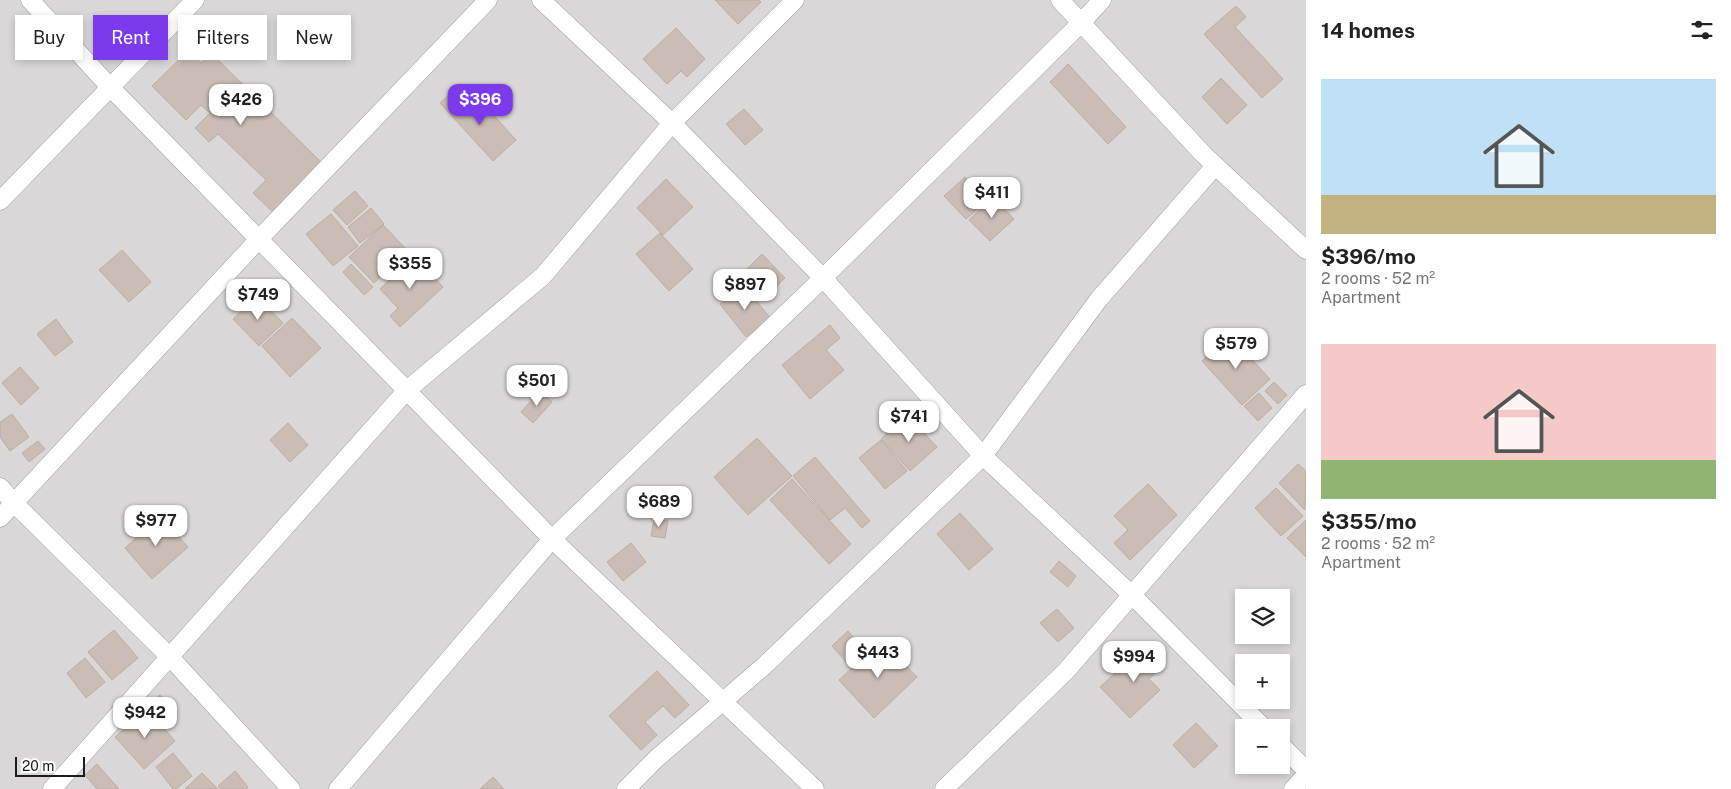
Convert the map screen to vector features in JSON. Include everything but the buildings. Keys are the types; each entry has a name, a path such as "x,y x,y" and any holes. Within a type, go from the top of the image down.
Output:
{"street":[{"path":"30,0 110,87 552,539 815,789"},
{"path":"0,202 195,0"},
{"path":"0,518 259,239 488,0"},
{"path":"541,0 672,123 823,278 983,456 1132,596 1255,719"},
{"path":"52,789 407,390 544,276 672,123 795,0"},
{"path":"1060,0 1215,166 1306,250"},
{"path":"338,789 552,539 823,278 1102,0"},
{"path":"626,789 656,758 764,666 983,456 1099,299 1215,166"},
{"path":"944,789 1066,671 1306,394"},
{"path":"0,487 169,656 291,789"},
{"path":"1290,754 1306,770"},
{"path":"1293,789 1306,775"}],"shaded area":[{"path":"0,0 1306,0 1306,789 0,789"}]}
